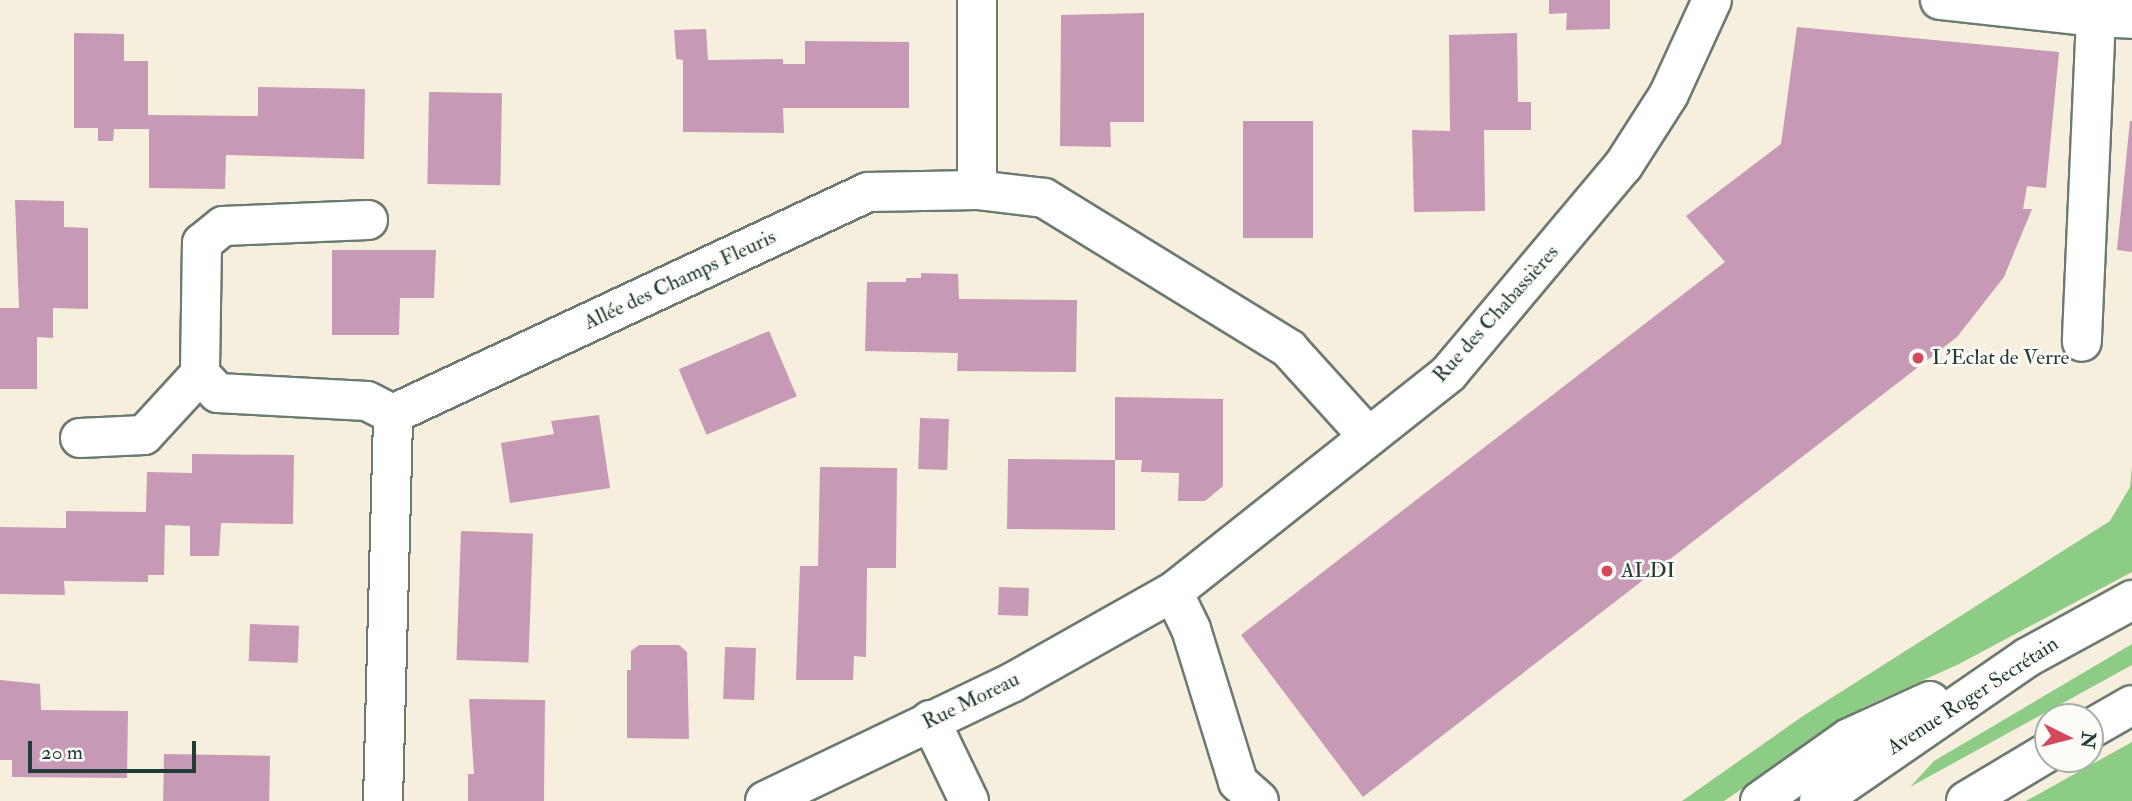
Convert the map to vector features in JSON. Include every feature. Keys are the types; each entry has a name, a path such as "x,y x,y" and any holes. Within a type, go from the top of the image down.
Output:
{"street":[{"path":"977,0 977,190"},
{"name":"Rue des Chabassières","path":"1173,592 1449,373 1623,166 1669,94 1712,0"},
{"path":"1940,0 2114,18 2082,342"},
{"name":"Allée des Champs Fleuris","path":"393,414 868,192 977,190 1044,198 1289,349 1368,436"},
{"path":"80,438 144,435 200,374 202,243 223,226 368,220"},
{"path":"200,374 218,393 367,401 393,414 383,801"},
{"path":"1173,592 1191,629 1236,795"},
{"name":"Rue Moreau","path":"765,801 1013,681 1173,592"},
{"name":"Avenue Roger Secrétain","path":"1819,801 2028,657 2132,600"},
{"path":"1760,801 1849,738 2028,657"},
{"path":"2104,721 2132,705"},
{"path":"930,720 969,801"},
{"path":"1966,801 2034,760"}],"green space":[{"path":"2132,466 2132,572 1959,664 1862,708 1724,801 1682,801 1803,716 2110,521 2130,487"},
{"path":"2132,644 2132,665 2063,703 2034,703 2034,719 1910,787 1934,761"},
{"path":"2132,742 2132,801 2026,801 2076,773 2104,773 2104,758"}],"building":[{"path":"1549,0 1610,0 1610,29 1566,30 1567,13 1549,14"},
{"path":"1144,13 1144,122 1110,122 1111,147 1060,146 1061,15"},
{"path":"1797,27 2059,52 2046,188 2027,186 2023,209 2032,209 2004,277 1957,337 1363,797 1241,635 1725,262 1686,216 1781,144"},
{"path":"706,29 708,60 783,59 783,64 805,64 805,41 909,42 909,108 783,108 784,133 683,132 683,60 676,59 674,30"},
{"path":"74,33 124,34 124,61 148,61 148,115 258,116 258,87 365,89 364,159 226,155 225,189 149,188 149,129 114,129 113,141 98,141 98,128 74,128"},
{"path":"1517,33 1518,102 1531,102 1531,130 1484,130 1485,211 1414,212 1412,130 1450,131 1449,35"},
{"path":"429,92 502,93 500,185 427,184"},
{"path":"1243,121 1313,121 1313,238 1243,238"},
{"path":"2132,121 2132,252 2117,250"},
{"path":"15,200 64,201 64,227 88,228 88,309 53,308 53,338 37,337 37,389 0,389 0,308 19,308"},
{"path":"332,250 436,250 434,298 400,298 399,335 332,335"},
{"path":"921,273 958,274 959,299 1077,300 1076,372 957,371 958,353 865,351 867,282 906,282 906,278 921,278"},
{"path":"769,331 797,396 707,435 679,369"},
{"path":"1115,397 1223,399 1223,486 1205,501 1178,501 1179,473 1141,472 1142,460 1115,460"},
{"path":"599,415 610,488 510,503 501,443 554,434 551,421"},
{"path":"920,418 949,419 947,470 918,469"},
{"path":"192,454 294,455 293,524 221,523 219,556 190,556 190,526 165,525 164,575 148,575 148,582 64,581 65,595 0,594 0,527 66,528 66,511 146,512 147,472 192,473"},
{"path":"1008,459 1115,460 1115,530 1007,529"},
{"path":"820,467 897,468 896,568 867,568 866,657 854,656 853,680 796,680 800,566 818,566"},
{"path":"461,531 533,534 528,662 456,660"},
{"path":"999,587 1029,588 1028,616 998,615"},
{"path":"250,624 299,626 298,663 249,661"},
{"path":"639,645 679,645 687,652 689,739 627,738 627,670 631,670 631,651"},
{"path":"725,647 756,648 754,700 723,699"},
{"path":"0,680 40,684 41,710 128,711 127,778 12,777 12,760 0,760"},
{"path":"469,699 545,700 544,801 468,801 468,774 474,774"},
{"path":"164,754 270,756 269,801 163,801"}],"place":[{"name":"L'Eclat de Verre","path":"1918,358"},
{"name":"ALDI","path":"1607,571"}]}
